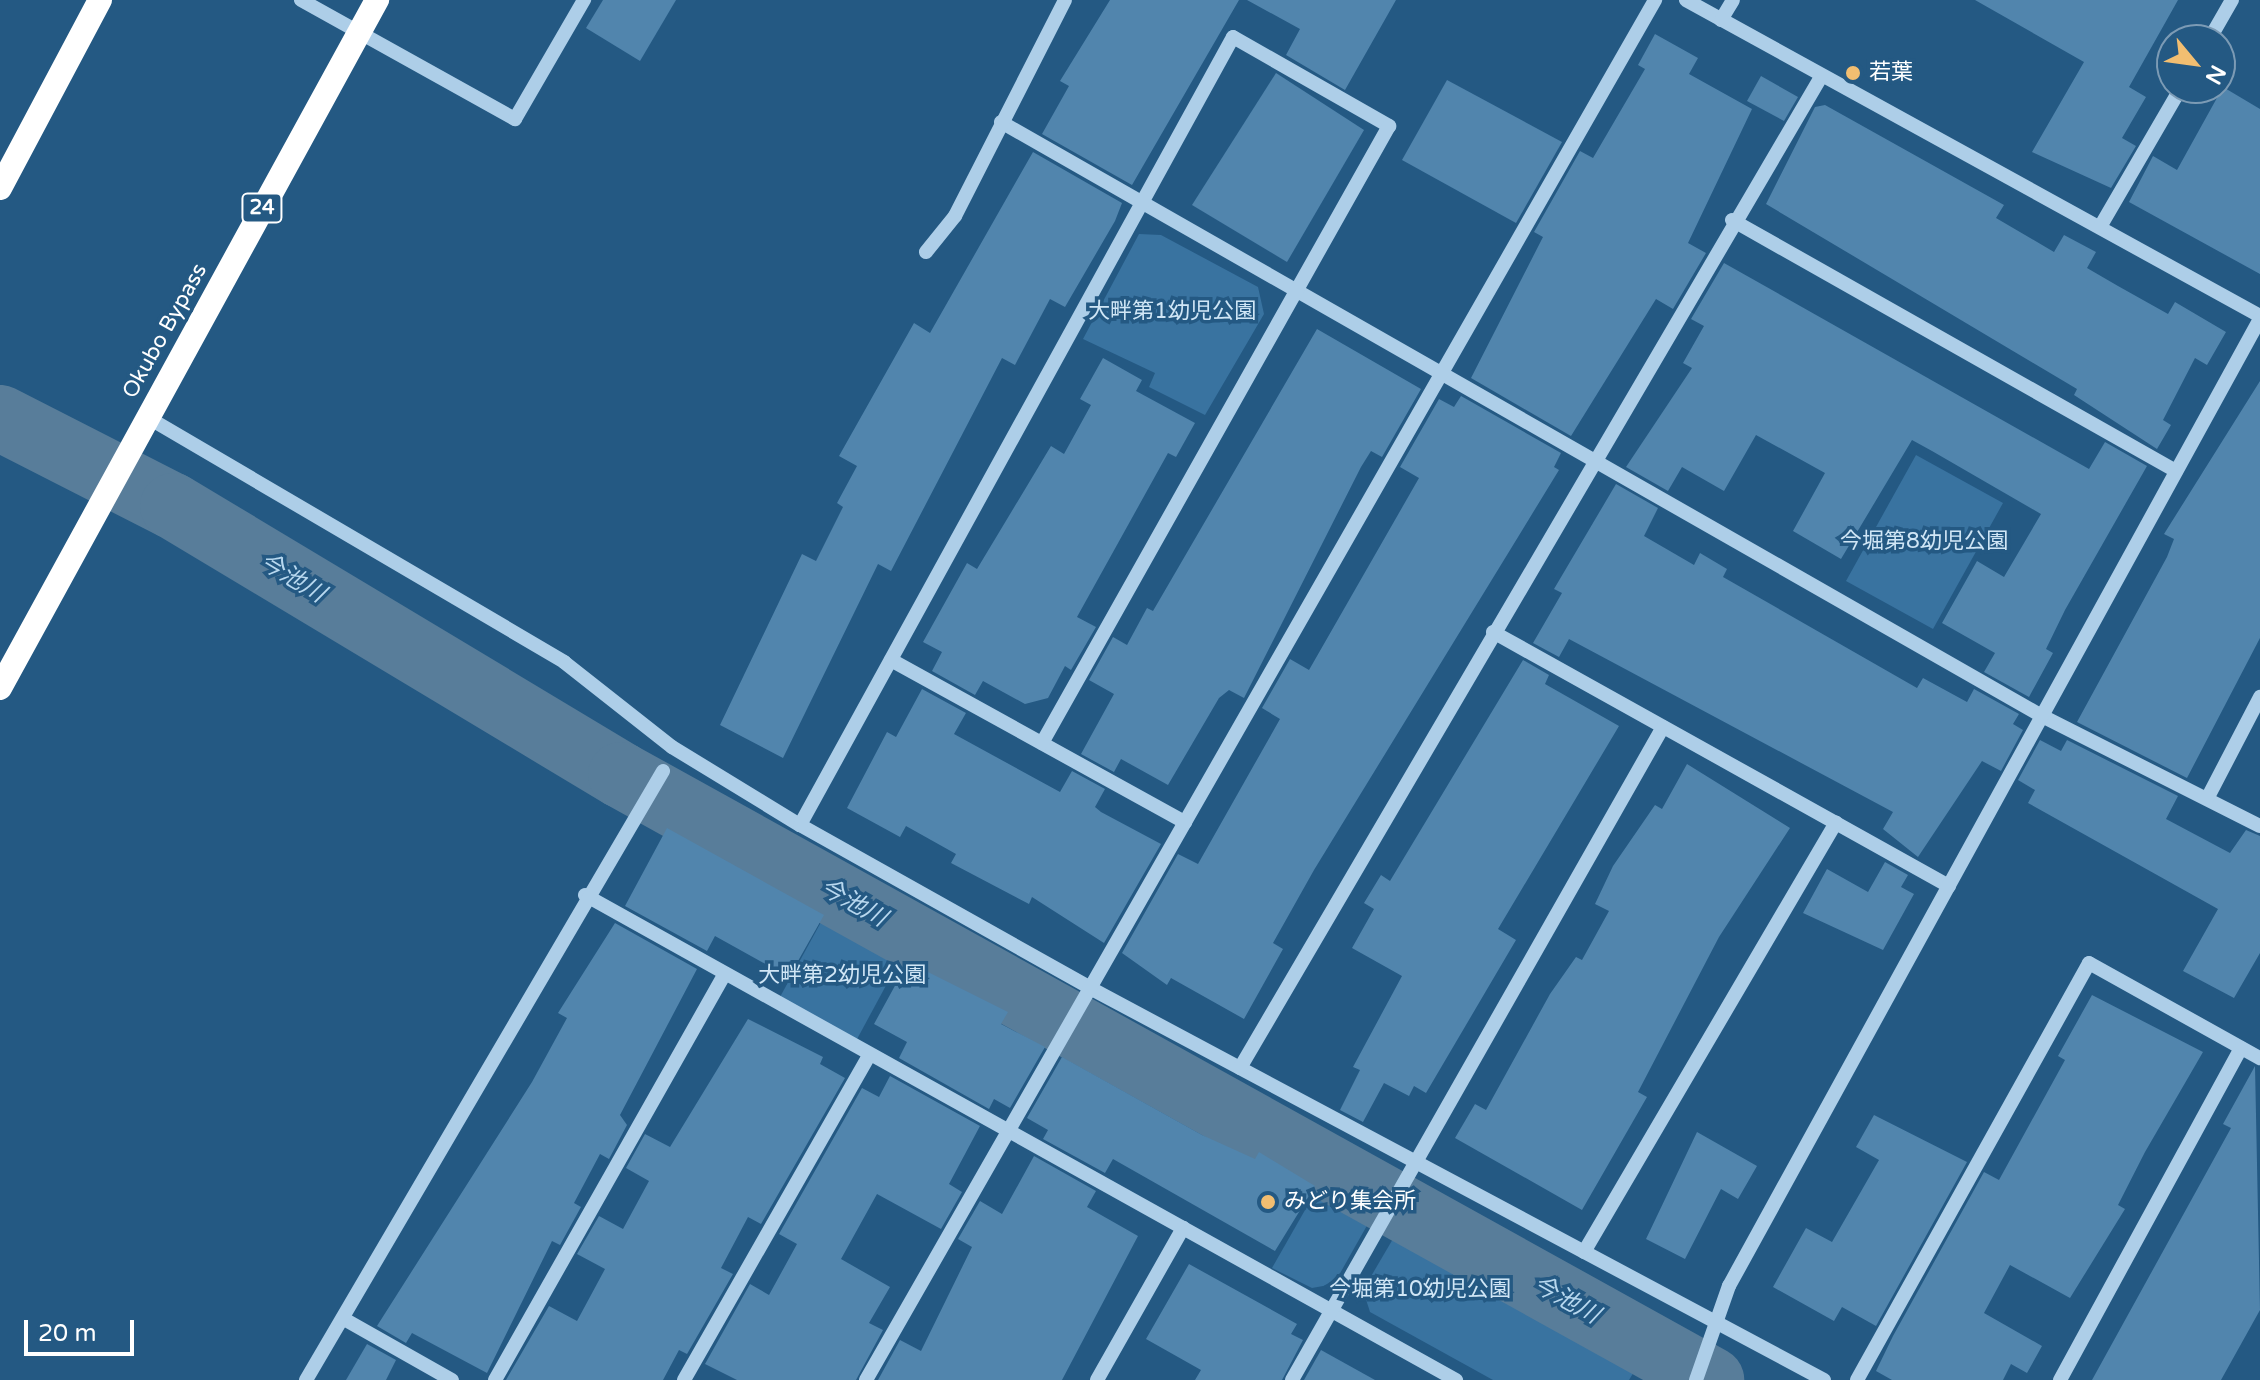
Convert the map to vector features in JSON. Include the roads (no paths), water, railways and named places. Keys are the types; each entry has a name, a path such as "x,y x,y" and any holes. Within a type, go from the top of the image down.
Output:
{"highway":[{"path":"0,188 100,0"},
{"name":"Okubo Bypass","path":"0,688 377,0"}],"street":[{"path":"301,0 515,119 584,0"},
{"path":"926,252 955,216 1065,0"},
{"path":"866,1380 1655,0"},
{"path":"1686,0 2260,318 1729,1286 1696,1380"},
{"path":"1721,20 1733,0"},
{"path":"2218,24 2232,0"},
{"path":"800,825 1233,37 1389,126 1042,743"},
{"path":"1240,1068 1732,220 1821,77"},
{"path":"2100,227 2172,104"},
{"path":"1001,122 2042,716 2208,797 2260,826"},
{"path":"1732,220 2176,471"},
{"path":"147,417 564,662 672,747 800,825 1090,988 1824,1380"},
{"path":"1493,632 1949,886"},
{"path":"891,660 1185,822"},
{"path":"2208,797 2260,697"},
{"path":"1292,1380 1663,727"},
{"path":"306,1380 344,1319 585,895 638,818 663,771"},
{"path":"1584,1252 1836,823"},
{"path":"585,895 1456,1380"},
{"path":"1857,1380 2089,963 2260,1058"},
{"path":"495,1380 725,973"},
{"path":"2060,1380 2241,1048"},
{"path":"684,1380 870,1054"},
{"path":"1097,1380 1183,1228"},
{"path":"344,1319 452,1380"}],"waterway":[{"name":"今池川","path":"0,418 173,506 621,775 1711,1380"}],"place":[{"name":"若葉","path":"1853,73"},
{"name":"みどり集会所","path":"1268,1202"}],"park label":[{"name":"大畔第1幼児公園","path":"1172,312"},
{"name":"今堀第8幼児公園","path":"1924,542"},
{"name":"大畔第2幼児公園","path":"842,976"},
{"name":"今堀第10幼児公園","path":"1420,1290"}]}
